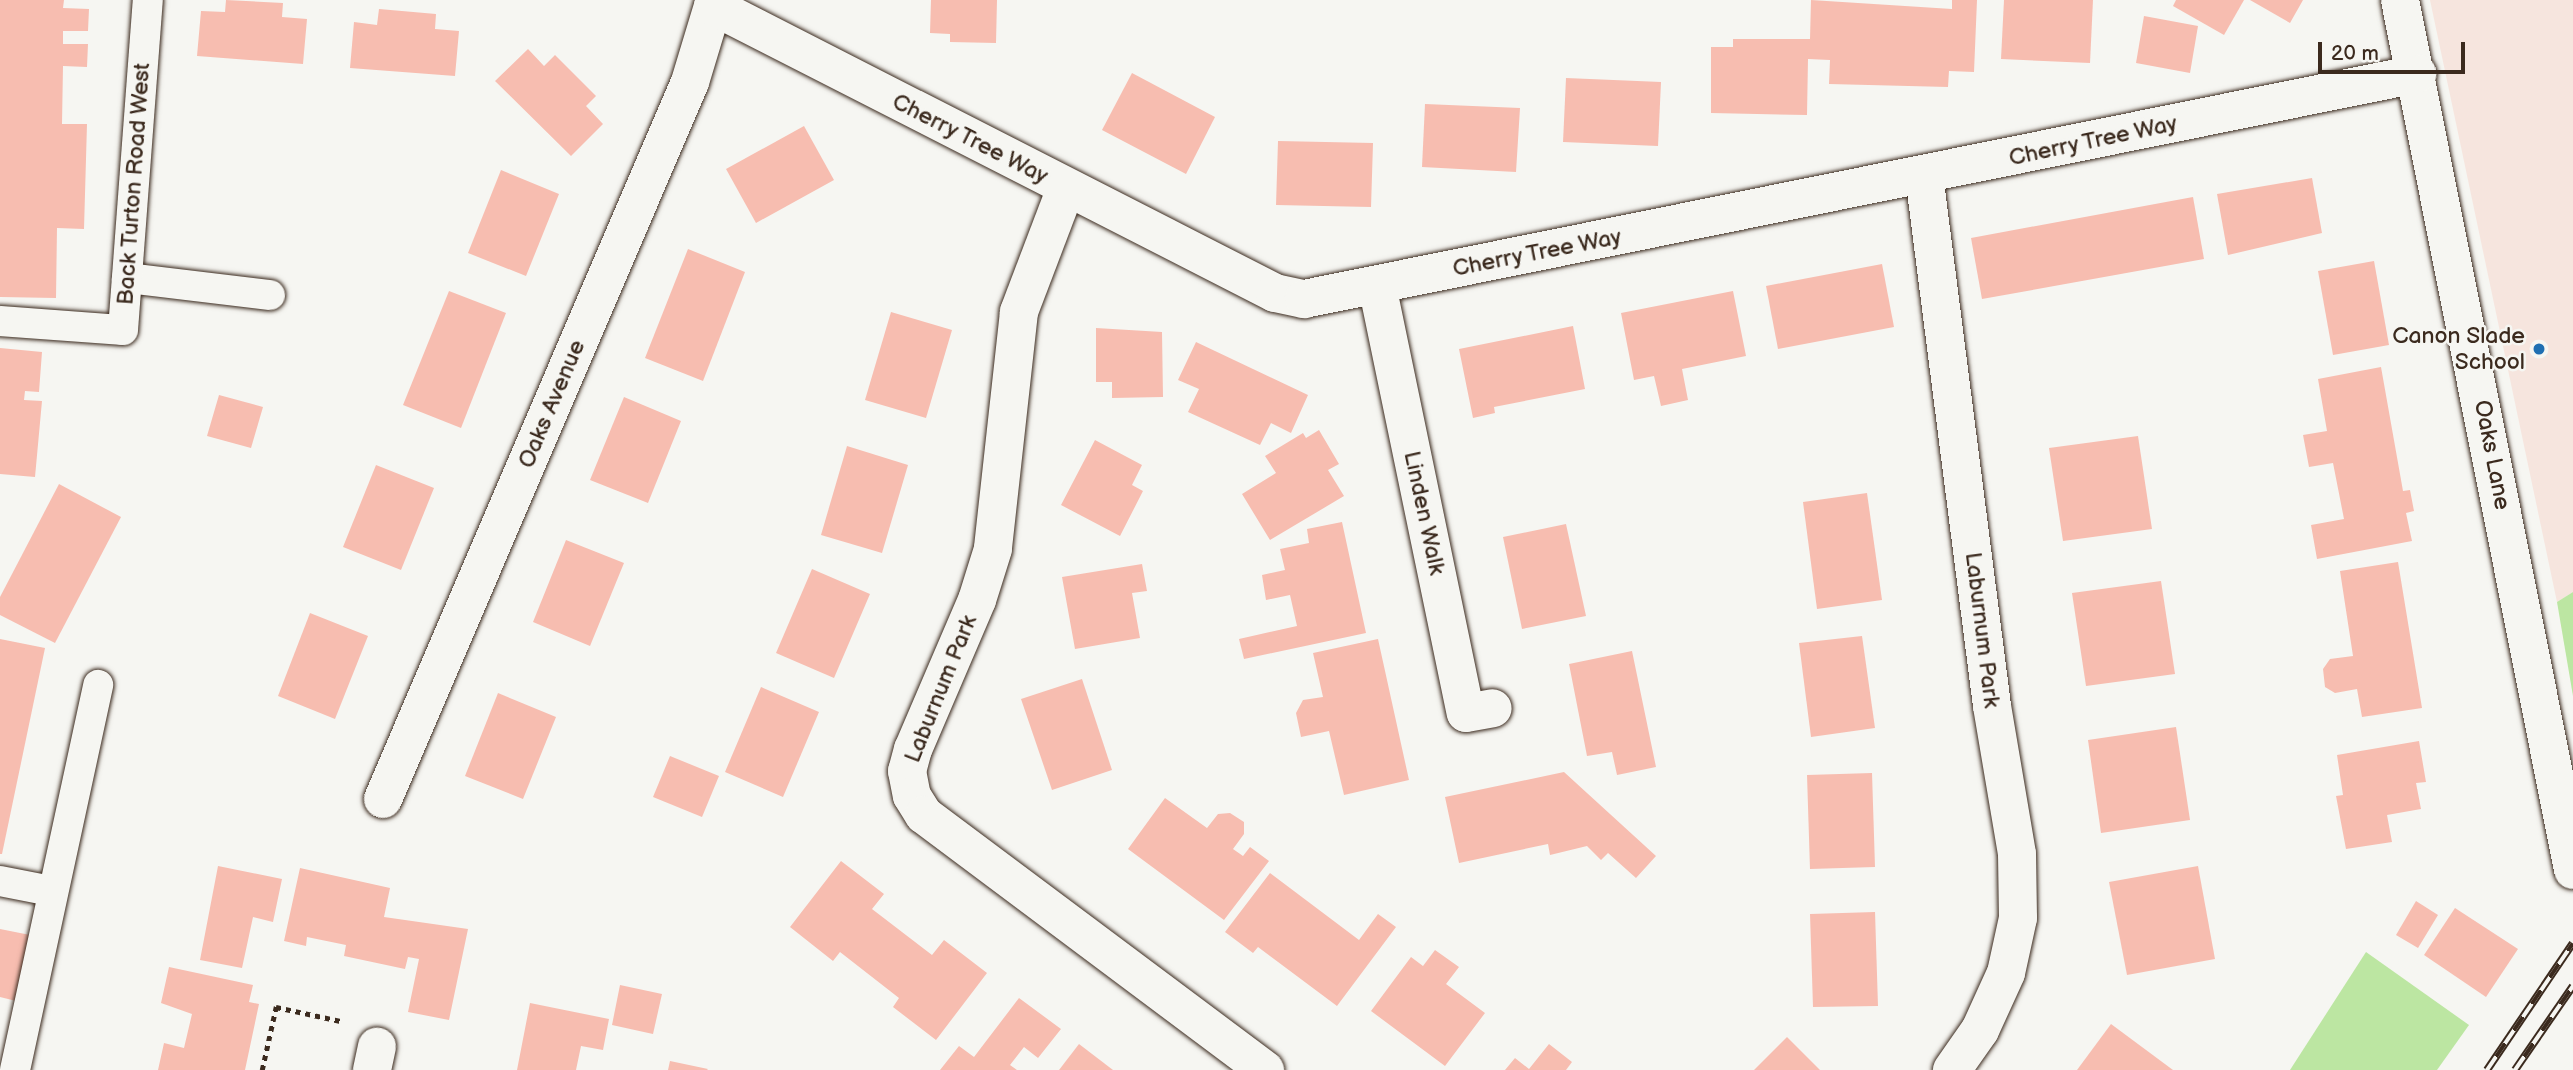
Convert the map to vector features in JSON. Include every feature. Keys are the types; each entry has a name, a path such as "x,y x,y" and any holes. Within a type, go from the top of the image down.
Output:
{"street":[{"name":"Oaks Lane","path":"2400,0 2417,74 2573,870"},
{"name":"Cherry Tree Way","path":"712,2 1066,188 1275,293 1304,299 2417,74"},
{"name":"Oaks Avenue","path":"383,799 690,82 712,2"},
{"name":"Laburnum Park","path":"1924,175 1992,706 2017,854 2018,918 2006,973 1980,1030 1952,1070"},
{"name":"Laburnum Park","path":"1066,188 1019,312 993,549 977,600 914,749 907,771 912,796 924,815 1265,1070"},
{"name":"Linden Walk","path":"1377,285 1466,713 1493,708"}],"lane":[{"name":"Back Turton Road West","path":"0,321 122,330 148,0"},
{"path":"127,278 270,295"},
{"path":"15,1070 51,891 98,685"},
{"path":"0,881 51,891"}],"path":[{"path":"262,1070 276,1007 353,1024 374,1058"}],"shaded area":[{"name":"Canon Slade School","path":"2430,0 2573,0 2573,592 2557,602"}],"green space":[{"path":"2573,592 2573,696 2557,602"},
{"path":"2366,952 2469,1025 2437,1070 2290,1070"}],"building":[{"path":"0,0 64,0 63,8 89,9 88,31 63,31 63,44 88,44 87,67 63,66 62,124 87,124 84,229 57,228 56,298 0,297"},
{"path":"226,0 283,3 282,17 307,19 303,64 197,56 201,11 225,12"},
{"path":"931,0 997,0 996,43 950,42 950,34 930,33"},
{"path":"1811,0 1952,9 1952,0 1977,0 1974,72 1949,71 1948,87 1829,84 1830,60 1808,59 1807,115 1711,113 1711,47 1733,47 1733,39 1810,39"},
{"path":"2004,0 2093,0 2090,63 2001,59"},
{"path":"2176,0 2244,0 2224,35 2173,6"},
{"path":"2250,0 2303,0 2290,23"},
{"path":"379,9 436,14 435,29 459,31 455,76 350,68 354,22 377,25"},
{"path":"2144,16 2198,26 2190,73 2136,63"},
{"path":"528,49 544,66 555,55 596,96 586,106 603,124 571,156 495,81"},
{"path":"1132,73 1215,117 1186,174 1102,130"},
{"path":"1566,78 1661,82 1658,146 1563,142"},
{"path":"1425,104 1520,108 1516,172 1422,167"},
{"path":"804,126 834,180 756,223 726,169"},
{"path":"1278,141 1373,143 1371,207 1276,205"},
{"path":"501,170 559,194 526,276 468,253"},
{"path":"2312,178 2322,233 2228,255 2217,194"},
{"path":"2193,197 2204,259 1982,299 1971,238"},
{"path":"688,249 745,272 703,381 645,358"},
{"path":"2374,261 2389,345 2333,355 2318,271"},
{"path":"1882,264 1894,327 1778,349 1766,286"},
{"path":"449,291 506,313 461,428 403,405"},
{"path":"1733,291 1746,356 1682,369 1688,400 1661,406 1654,376 1634,380 1621,313"},
{"path":"891,312 952,330 926,418 865,400"},
{"path":"1573,326 1585,389 1494,407 1495,413 1473,418 1459,349"},
{"path":"1096,328 1162,332 1163,397 1112,398 1112,382 1096,382"},
{"path":"1196,342 1308,395 1291,433 1271,423 1260,445 1188,412 1199,389 1178,380"},
{"path":"0,348 42,352 39,392 25,391 24,400 42,401 35,477 0,474"},
{"path":"2381,367 2403,491 2410,490 2414,511 2406,513 2412,541 2317,559 2311,525 2344,519 2333,463 2309,467 2303,435 2327,431 2318,379"},
{"path":"219,395 263,407 251,448 207,436"},
{"path":"624,397 681,421 648,503 590,480"},
{"path":"1319,430 1339,464 1328,470 1344,496 1270,540 1242,494 1276,473 1265,456 1303,433 1306,438"},
{"path":"2138,436 2152,529 2063,541 2049,448"},
{"path":"1095,440 1142,465 1132,485 1143,491 1120,536 1061,505"},
{"path":"847,446 908,465 882,553 821,535"},
{"path":"376,465 434,488 401,570 343,547"},
{"path":"59,484 121,517 55,643 0,615 0,597"},
{"path":"1867,493 1882,600 1817,609 1803,502"},
{"path":"1342,522 1366,633 1244,659 1239,639 1297,626 1290,595 1266,600 1262,575 1285,570 1280,549 1309,543 1307,529"},
{"path":"1566,524 1586,616 1522,629 1503,537"},
{"path":"566,540 624,563 590,646 533,622"},
{"path":"2398,562 2422,708 2362,717 2357,689 2335,693 2325,687 2323,669 2330,659 2353,656 2340,571"},
{"path":"1142,564 1147,591 1132,593 1140,638 1075,649 1062,577"},
{"path":"812,569 870,594 834,678 776,653"},
{"path":"2161,581 2175,674 2086,686 2072,593"},
{"path":"310,613 368,636 335,719 278,696"},
{"path":"1862,636 1875,728 1811,737 1799,643"},
{"path":"0,639 45,648 2,854 0,854"},
{"path":"1378,639 1409,780 1344,795 1329,731 1301,737 1296,713 1303,700 1323,697 1313,653"},
{"path":"1632,651 1656,767 1617,775 1612,752 1587,756 1569,664"},
{"path":"1082,679 1112,770 1052,790 1021,699"},
{"path":"761,687 819,712 783,797 725,772"},
{"path":"498,693 556,717 523,799 465,776"},
{"path":"2176,727 2190,820 2101,833 2088,740"},
{"path":"2419,741 2426,782 2416,783 2421,809 2387,815 2392,842 2346,849 2336,796 2343,795 2337,755"},
{"path":"670,756 719,776 702,817 653,797"},
{"path":"1564,772 1656,856 1636,878 1608,853 1601,860 1587,846 1550,855 1548,844 1459,863 1445,797"},
{"path":"1872,773 1875,867 1810,869 1807,775"},
{"path":"1165,798 1207,828 1218,814 1230,813 1244,822 1244,834 1233,849 1243,856 1250,847 1269,861 1224,920 1128,849"},
{"path":"841,861 884,894 872,909 932,955 944,940 987,973 936,1040 893,1007 899,998 840,952 833,961 790,927"},
{"path":"218,866 282,879 273,922 253,917 242,968 200,960"},
{"path":"2198,866 2215,959 2127,975 2109,882"},
{"path":"300,868 390,888 384,917 468,929 449,1020 408,1012 419,959 408,957 405,969 344,956 346,945 307,937 306,946 284,941"},
{"path":"1270,873 1359,940 1378,914 1396,927 1337,1006 1258,947 1253,953 1225,932"},
{"path":"2416,901 2438,915 2418,948 2396,935"},
{"path":"2455,908 2518,949 2486,997 2424,955"},
{"path":"1875,912 1878,1006 1813,1007 1810,914"},
{"path":"0,929 30,935 16,1001 0,997"},
{"path":"1435,950 1459,967 1446,984 1485,1013 1445,1066 1371,1011 1411,957 1423,966"},
{"path":"169,967 253,985 249,1002 259,1004 245,1070 158,1070 164,1043 184,1048 192,1014 161,1003"},
{"path":"620,985 662,994 653,1034 612,1025"},
{"path":"1019,998 1061,1029 1038,1058 1024,1047 1010,1065 1017,1070 940,1070 959,1046 974,1057"},
{"path":"530,1003 609,1019 603,1050 581,1046 576,1070 517,1070"},
{"path":"2111,1024 2173,1070 2077,1070"},
{"path":"1787,1037 1820,1070 1754,1070"},
{"path":"1079,1044 1113,1070 1059,1070"},
{"path":"1549,1044 1572,1062 1566,1070 1505,1070 1515,1058 1529,1069"},
{"path":"670,1061 708,1069 668,1070"}],"railway":[{"path":"2487,1070 2573,943"},
{"path":"2515,1070 2573,986"}],"place":[{"name":"Canon Slade School","path":"2539,349"}]}
